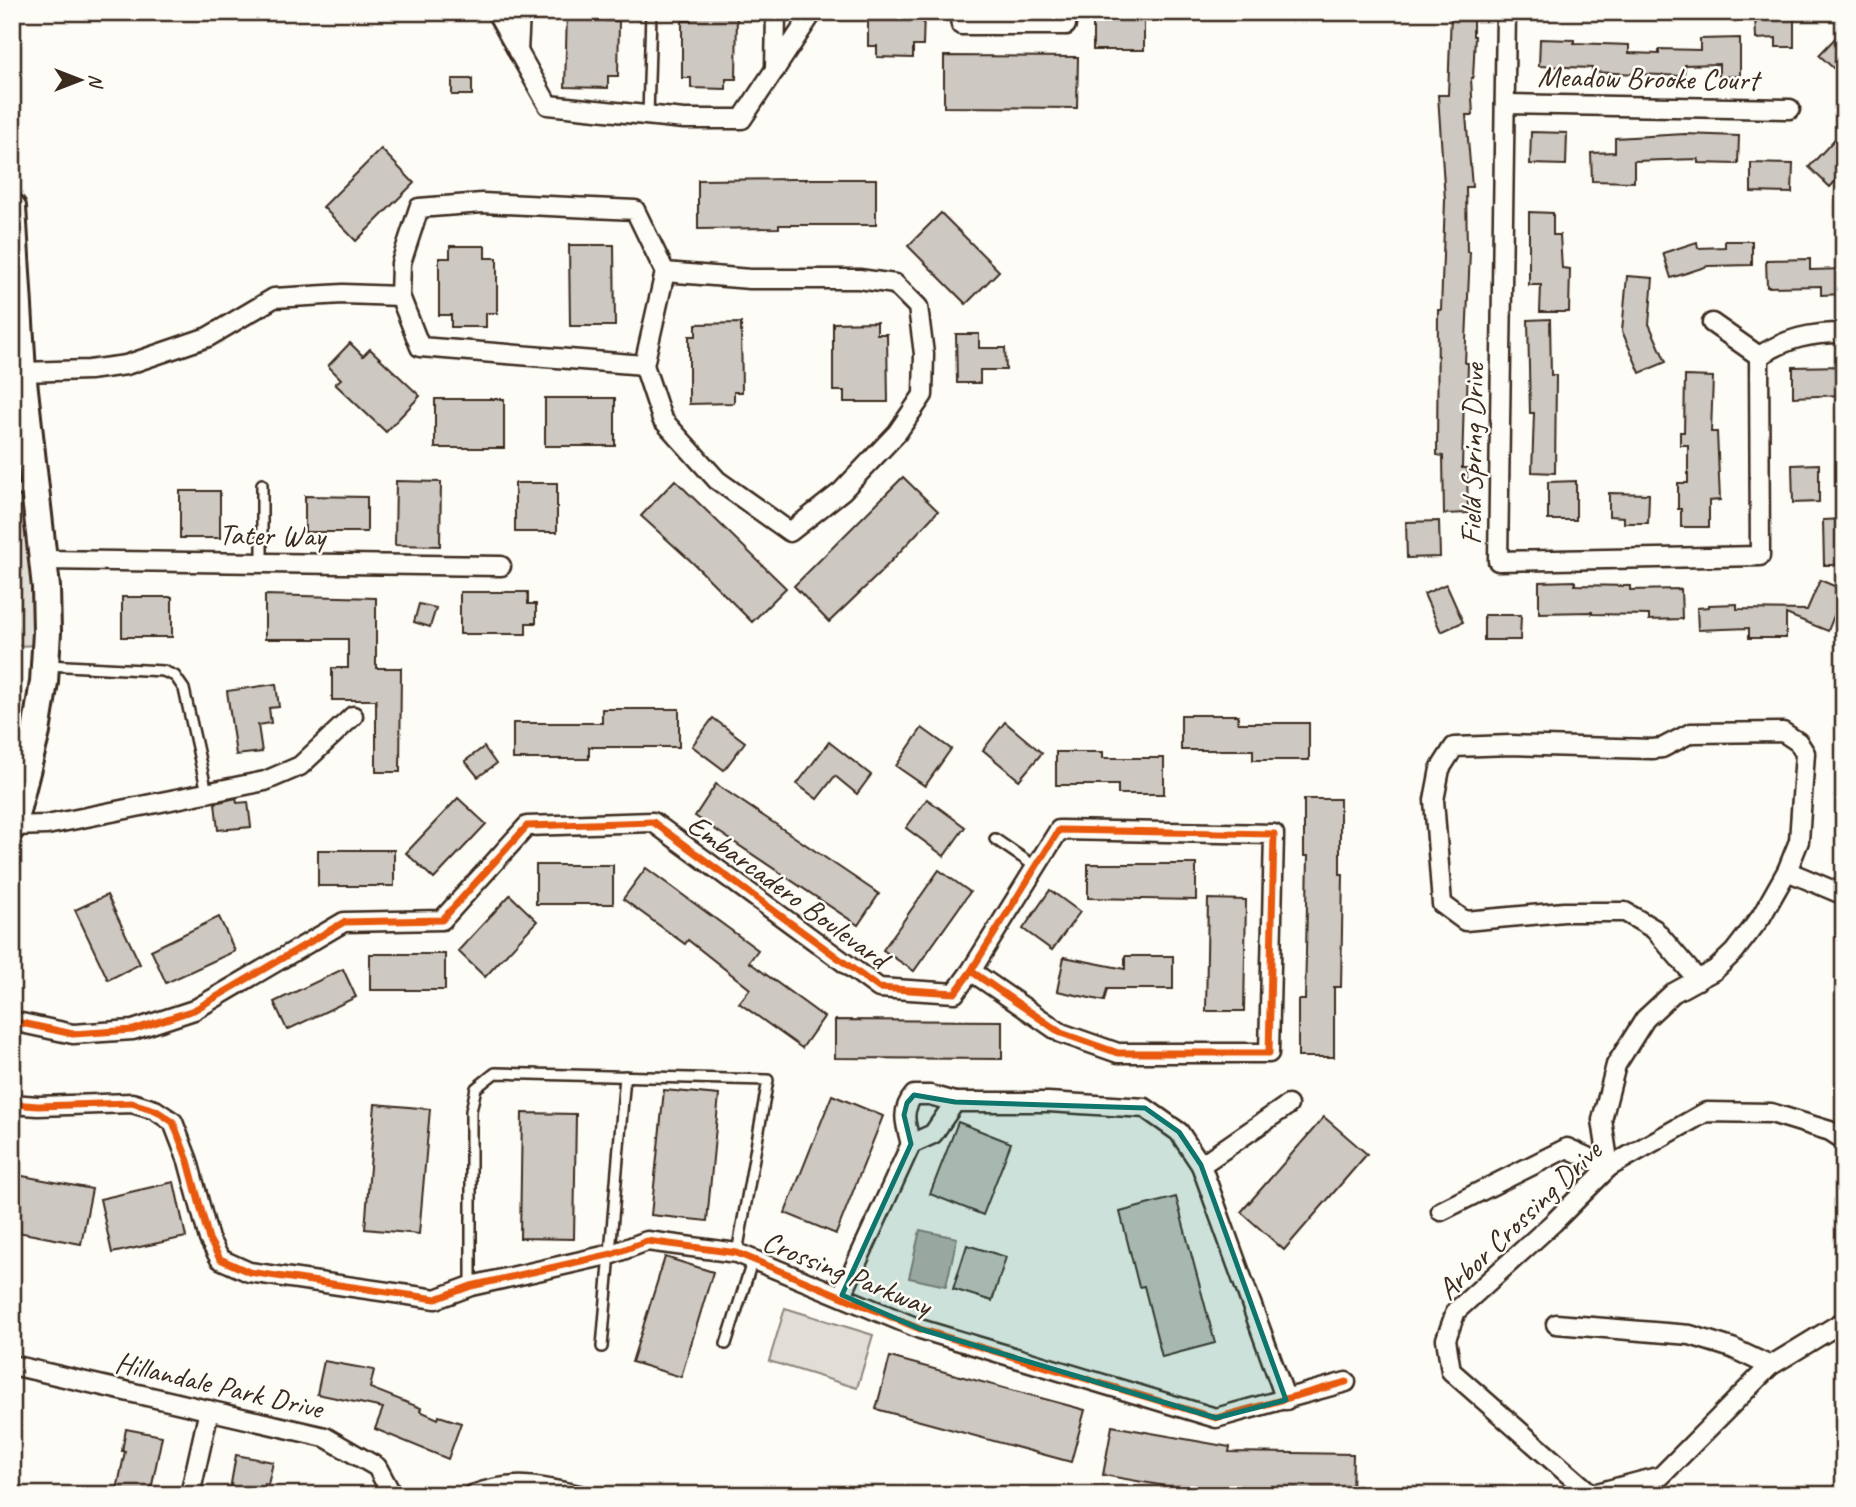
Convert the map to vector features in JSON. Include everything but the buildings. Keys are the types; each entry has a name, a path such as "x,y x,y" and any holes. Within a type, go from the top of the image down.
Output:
{"main road":[{"path":"12,207 22,372 24,489 43,559 46,587 45,665 36,732 12,827"}],"street":[{"path":"496,12 548,105 684,119 742,119 813,12"},
{"path":"518,52 520,12"},
{"path":"775,70 776,12"},
{"path":"959,12 961,25 1066,25 1066,12"},
{"name":"Field Spring Drive","path":"1506,12 1498,561 1760,556 1759,356"},
{"name":"Meadow Brooke Court","path":"1505,104 1790,108"},
{"path":"644,365 419,347 400,296 401,264 419,208 482,203 635,210 665,272 644,365 662,419 717,480 790,532 842,491 897,433 923,396 924,354 918,307 895,284 859,279 750,279 665,272"},
{"path":"22,372 89,370 126,365 208,337 274,298 343,294 400,296"},
{"path":"1712,323 1759,356 1781,342 1815,333 1844,333"},
{"name":"Tater Way","path":"43,559 501,566"},
{"path":"12,827 47,825 265,781 300,766 353,716"},
{"path":"1609,1167 1602,1120 1616,1065 1645,1019 1673,993 1698,980 1715,970 1734,952 1761,917 1787,871 1799,841 1805,753 1798,742 1783,732 1691,733 1662,748 1652,749 1511,745 1454,747 1440,769 1434,800 1442,904 1465,921 1564,912 1625,912 1654,929 1698,980"},
{"name":"Embarcadero Boulevard","path":"12,1021 73,1034 133,1030 194,1010 344,922 442,920 527,826 653,822 878,988 955,993 1059,830 1275,834 1269,1053 1118,1053 1061,1033 971,971"},
{"path":"1787,871 1844,895"},
{"path":"842,1295 911,1144 904,1115 907,1103 914,1095 930,1095 955,1102 1048,1102 1145,1108 1179,1132 1201,1166 1286,1400"},
{"path":"911,1144 933,1134 955,1102"},
{"name":"Crossing Parkway","path":"12,1104 132,1103 155,1110 173,1122 188,1161 209,1239 220,1259 249,1272 436,1299 471,1286 612,1254 647,1241 745,1256 920,1329 1216,1418 1346,1382"},
{"path":"1201,1166 1288,1105"},
{"name":"Arbor Crossing Drive","path":"1590,1494 1451,1371 1446,1339 1456,1311 1554,1222 1609,1167 1706,1112 1771,1114 1830,1131 1844,1140"},
{"path":"1441,1211 1567,1148 1609,1167"},
{"path":"1590,1494 1661,1476 1770,1366 1844,1321"},
{"path":"1556,1324 1690,1335 1732,1348 1770,1366"},
{"name":"Hillandale Park Drive","path":"12,1365 326,1437 377,1467 392,1495"},
{"path":"190,1495 209,1410"},
{"path":"472,1495 483,1490 526,1484 579,1495"}],"lane":[{"path":"648,116 651,12"},
{"path":"262,484 262,563"},
{"path":"45,665 163,671 174,676 184,689 207,792"},
{"path":"995,839 1036,867"},
{"path":"471,1286 471,1111 476,1088 495,1073 768,1080 745,1256 726,1344"},
{"path":"602,1347 625,1076"}],"highlighted area":[{"path":"914,1095 955,1102 1145,1108 1179,1132 1201,1165 1286,1400 1216,1418 920,1329 842,1295 911,1144 904,1115 907,1103"}],"shaded area":[{"path":"12,265 43,645 12,646"},
{"path":"920,1230 957,1238 946,1286 909,1278"},
{"path":"785,1308 873,1335 857,1388 769,1361"}],"cycle path":[{"path":"12,1021 73,1034 133,1030 194,1010 344,922 442,920 527,826 653,822 879,988 955,993 971,971 1061,1033 1118,1053 1269,1053 1274,834 1059,830 971,971"},
{"path":"12,1104 38,1106 132,1103 155,1110 173,1122 188,1161 209,1239 220,1259 249,1272 436,1299 471,1286 612,1254 647,1241 737,1253 920,1329 1216,1418 1346,1382"}]}
